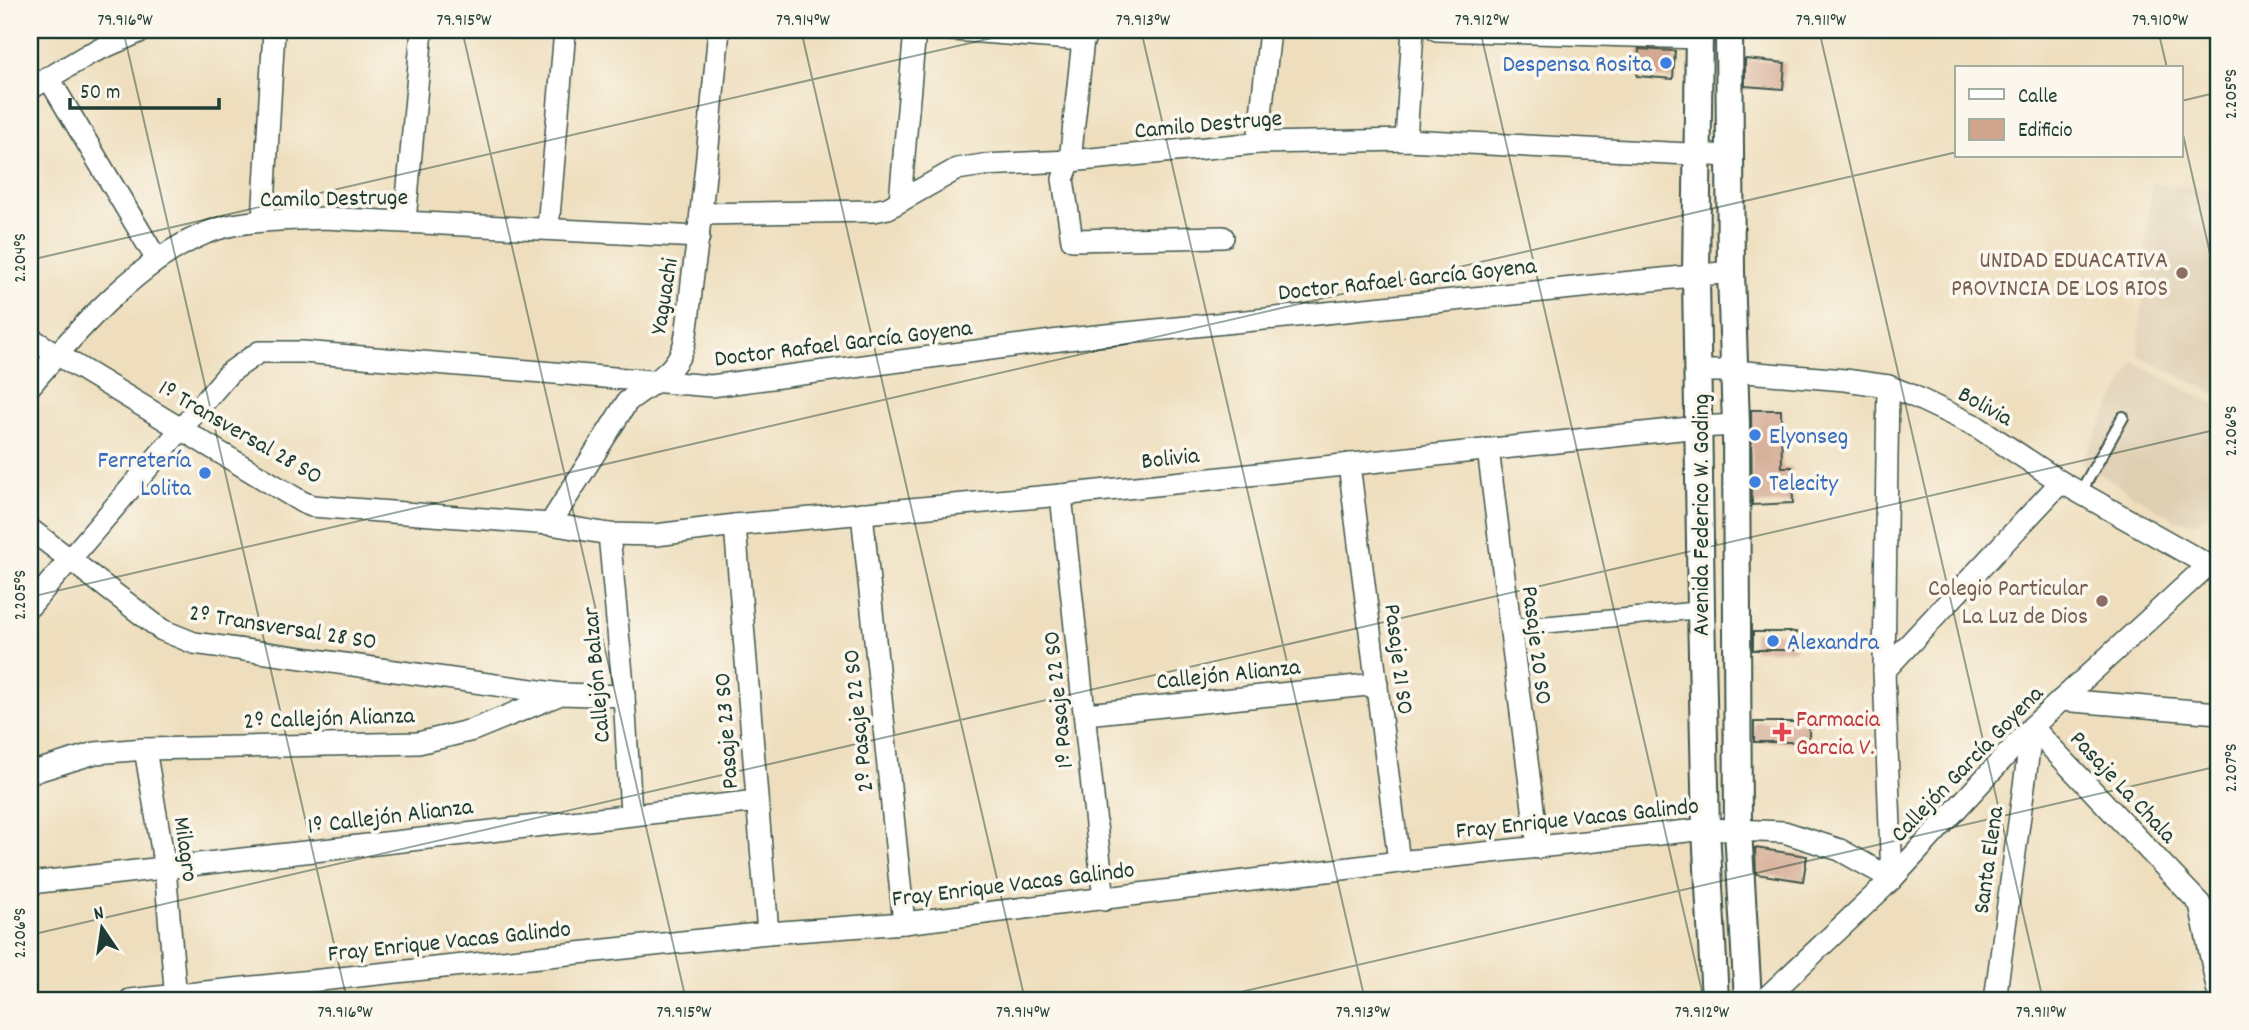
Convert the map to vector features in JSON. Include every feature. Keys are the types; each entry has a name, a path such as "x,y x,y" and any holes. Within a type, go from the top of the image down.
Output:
{"street":[{"path":"263,221 274,30"},
{"path":"405,221 422,30"},
{"path":"548,228 565,30"},
{"name":"Yaguachi","path":"550,524 627,402 658,381 671,368 682,348 699,237 719,30"},
{"path":"900,201 915,30"},
{"path":"954,30 1084,35 1070,161 1063,179 1072,240 1223,237"},
{"path":"1258,143 1270,30"},
{"path":"1406,140 1413,30"},
{"path":"1437,30 1699,34"},
{"name":"Avenida Federico W. Goding","path":"1729,30 1731,272 1736,425 1738,830 1748,1000"},
{"path":"136,31 39,83 158,260"},
{"name":"Avenida Federico W. Goding","path":"1699,34 1696,276 1701,610 1706,829 1715,1000"},
{"name":"Camilo Destruge","path":"701,214 874,211 888,208 957,169 1258,143 1406,140 1730,156"},
{"name":"Camilo Destruge","path":"30,386 55,355 122,289 158,260 189,240 219,229 263,221 323,218 699,237"},
{"name":"Doctor Rafael García Goyena","path":"30,606 229,373 259,352 303,352 711,386 1067,339 1731,272"},
{"name":"1º Transversal 28 SO","path":"30,338 294,498 312,506 550,524 609,534"},
{"path":"682,348 690,365 711,386"},
{"name":"Bolivia","path":"1699,371 1734,371 1888,386 1976,426 2061,482 2213,568"},
{"path":"1888,386 1884,671 1892,878"},
{"name":"Bolivia","path":"609,534 656,535 1736,425"},
{"name":"Pasaje 20 SO","path":"1488,449 1538,848"},
{"name":"Pasaje 21 SO","path":"1349,464 1399,862"},
{"path":"1884,671 2061,482"},
{"name":"1º Pasaje 22 SO","path":"1061,495 1104,900"},
{"name":"2º Pasaje 22 SO","path":"863,513 904,923"},
{"name":"Pasaje 23 SO","path":"735,525 768,933"},
{"name":"2º Transversal 28 SO","path":"30,529 163,630 194,643 561,694"},
{"name":"Callejón Balzar","path":"609,534 624,696 631,813"},
{"name":"Callejón García Goyena","path":"1764,1000 1892,878 2032,727 2213,568"},
{"path":"1509,628 1701,610"},
{"name":"Callejón Alianza","path":"1086,714 1377,684"},
{"name":"2º Callejón Alianza","path":"30,773 95,753 145,748 418,743 473,730 561,694 624,696"},
{"path":"2061,701 2219,713"},
{"name":"Pasaje La Chala","path":"2032,727 2200,904 2219,997"},
{"name":"Santa Elena","path":"1995,1000 2032,727"},
{"name":"Milagro","path":"145,748 165,867 176,997"},
{"name":"1º Callejón Alianza","path":"30,883 631,813 757,801"},
{"name":"Fray Enrique Vacas Galindo","path":"130,1000 768,933 904,923 1399,862 1706,829 1784,832 1840,850 1892,878"},
{"path":"1984,1000 2008,1000"}],"lane":[{"path":"2080,493 2123,416"}],"shaded area":[{"name":"UNIDAD EDUACATIVA PROVINCIA DE LOS RIOS","path":"2151,184 2219,190 2219,396 2138,355"},
{"path":"2134,362 2219,407 2219,512 2195,523 2175,520 2081,463"}],"building":[{"path":"1639,49 1675,51 1673,79 1637,76"},
{"path":"1745,59 1785,63 1783,89 1745,86"},
{"path":"1751,410 1781,410 1782,467 1792,467 1793,503 1752,505"},
{"name":"Alexandra","path":"1753,632 1796,632 1796,650 1753,650"},
{"name":"Farmacia Garcia V.","path":"1754,722 1809,722 1809,742 1754,742"},
{"path":"1755,848 1807,856 1803,881 1756,874"}],"place":[{"name":"Despensa Rosita","path":"1666,63"},
{"name":"UNIDAD EDUACATIVA PROVINCIA DE LOS RIOS","path":"2182,273"},
{"name":"Elyonseg","path":"1755,435"},
{"name":"Ferretería Lolita","path":"205,473"},
{"name":"Telecity","path":"1755,482"},
{"name":"Colegio Particular La Luz de Dios","path":"2102,601"},
{"name":"Alexandra","path":"1773,641"},
{"name":"Farmacia Garcia V.","path":"1782,732"}]}
